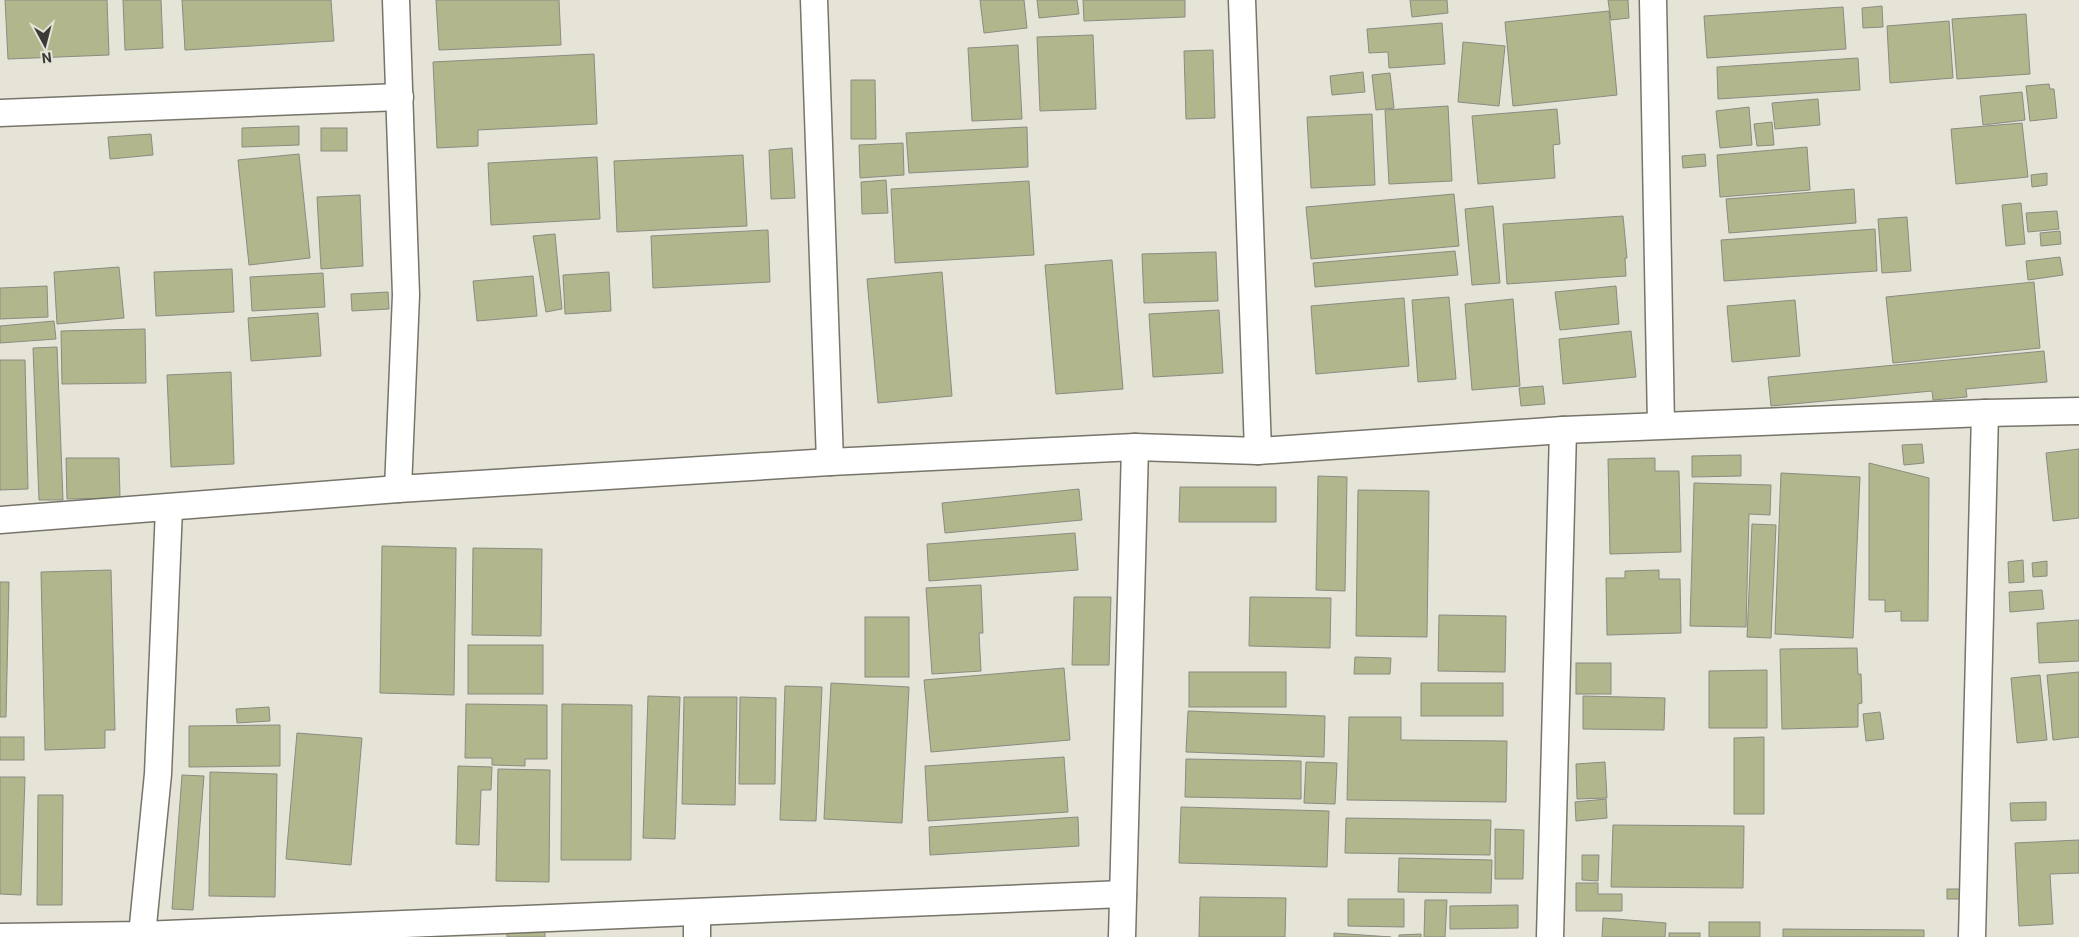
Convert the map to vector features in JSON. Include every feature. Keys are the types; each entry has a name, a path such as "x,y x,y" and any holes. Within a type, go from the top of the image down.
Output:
{"street":[{"path":"396,0 406,295 398,489"},
{"path":"814,0 830,462"},
{"path":"1242,0 1258,450"},
{"path":"1653,0 1661,425"},
{"path":"0,113 400,97"},
{"path":"0,520 398,489 830,462 1136,447 1258,450 1661,425 2079,411"},
{"path":"1972,937 1985,413"},
{"path":"1550,937 1563,430"},
{"path":"1122,937 1136,447"},
{"path":"142,935 158,774 169,508"},
{"path":"7,937 697,925 1123,894"}],"building":[{"path":"5,0 107,0 109,55 8,59"},
{"path":"123,0 161,0 163,48 125,50"},
{"path":"182,0 331,0 334,41 185,50"},
{"path":"436,0 559,0 561,45 439,50"},
{"path":"980,0 1024,0 1027,28 984,33"},
{"path":"1037,0 1077,0 1079,14 1039,18"},
{"path":"1083,0 1185,0 1185,17 1084,21"},
{"path":"1410,0 1447,0 1448,13 1412,17"},
{"path":"1608,0 1628,0 1629,18 1611,20"},
{"path":"1882,6 1883,27 1863,28 1862,8"},
{"path":"1843,7 1846,49 1707,58 1704,16"},
{"path":"1609,11 1617,95 1513,106 1505,22"},
{"path":"2026,14 2030,74 1957,79 1952,19"},
{"path":"1949,21 1953,78 1890,83 1887,26"},
{"path":"1442,23 1445,64 1389,68 1388,52 1369,53 1367,29"},
{"path":"1093,35 1096,109 1040,111 1037,37"},
{"path":"1463,42 1505,46 1499,106 1458,102"},
{"path":"1018,45 1022,119 972,121 968,48"},
{"path":"1213,50 1215,118 1186,119 1184,51"},
{"path":"594,54 597,124 478,130 478,146 437,148 433,62"},
{"path":"1858,58 1860,90 1718,99 1717,67"},
{"path":"1363,72 1365,92 1332,95 1330,76"},
{"path":"1390,73 1394,108 1376,110 1372,75"},
{"path":"851,80 875,80 876,139 851,139"},
{"path":"2049,84 2050,89 2054,89 2057,118 2030,121 2026,86"},
{"path":"2022,92 2025,120 1983,125 1980,96"},
{"path":"1818,99 1820,125 1775,129 1772,103"},
{"path":"1448,106 1452,181 1389,184 1385,110"},
{"path":"1749,107 1752,145 1720,148 1716,111"},
{"path":"1557,109 1560,144 1553,145 1555,178 1478,184 1472,116"},
{"path":"1372,114 1375,185 1311,188 1307,117"},
{"path":"1772,122 1774,145 1757,146 1754,124"},
{"path":"2022,123 2028,177 1956,184 1951,129"},
{"path":"299,126 299,145 242,147 242,128"},
{"path":"1027,127 1028,167 909,173 906,133"},
{"path":"321,128 347,128 347,151 321,151"},
{"path":"151,134 153,155 110,159 108,137"},
{"path":"903,143 904,175 860,178 859,145"},
{"path":"1807,147 1810,190 1720,197 1717,155"},
{"path":"792,148 795,198 771,199 769,150"},
{"path":"299,154 310,258 249,265 238,160"},
{"path":"1705,154 1706,166 1683,168 1682,156"},
{"path":"743,155 747,226 617,232 614,161"},
{"path":"597,157 600,219 491,225 488,163"},
{"path":"2047,173 2047,185 2032,187 2031,175"},
{"path":"886,180 888,213 862,214 861,182"},
{"path":"1029,181 1034,255 895,263 891,189"},
{"path":"1854,189 1856,223 1729,233 1726,199"},
{"path":"1454,194 1459,246 1311,259 1306,207"},
{"path":"360,195 363,266 321,269 317,197"},
{"path":"2021,203 2025,244 2006,246 2002,205"},
{"path":"1493,206 1500,283 1472,285 1465,209"},
{"path":"2057,211 2059,229 2028,232 2026,213"},
{"path":"1623,216 1627,258 1625,258 1626,276 1507,284 1503,224"},
{"path":"1907,217 1911,271 1882,273 1878,219"},
{"path":"1875,229 1877,271 1724,281 1721,240"},
{"path":"768,230 770,282 653,288 651,236"},
{"path":"2060,231 2061,244 2041,246 2040,233"},
{"path":"555,234 562,309 546,312 533,236"},
{"path":"1455,251 1458,275 1315,287 1313,263"},
{"path":"1216,252 1218,301 1144,303 1142,254"},
{"path":"2060,257 2063,275 2028,280 2026,261"},
{"path":"1112,260 1123,389 1056,394 1045,265"},
{"path":"119,267 124,318 57,324 54,272"},
{"path":"232,269 234,312 156,316 154,272"},
{"path":"609,272 611,311 565,314 563,275"},
{"path":"942,272 952,396 878,403 867,279"},
{"path":"323,273 325,307 252,311 250,277"},
{"path":"533,276 537,316 477,321 473,281"},
{"path":"2034,282 2040,348 1893,363 1886,297"},
{"path":"47,286 48,317 0,319 0,288"},
{"path":"1616,286 1619,324 1560,330 1555,292"},
{"path":"388,292 389,309 352,311 351,294"},
{"path":"1449,297 1456,379 1418,382 1412,300"},
{"path":"1404,298 1409,366 1316,374 1311,306"},
{"path":"1513,299 1520,386 1472,390 1465,304"},
{"path":"1795,300 1800,356 1732,362 1727,306"},
{"path":"1219,310 1223,373 1153,377 1149,314"},
{"path":"318,313 321,356 251,361 248,318"},
{"path":"54,321 56,339 0,343 0,326"},
{"path":"145,329 146,383 62,384 61,331"},
{"path":"1631,331 1636,377 1563,384 1559,339"},
{"path":"57,347 63,500 39,500 33,348"},
{"path":"2044,351 2047,382 1966,389 1967,397 1933,400 1932,391 1771,406 1768,377"},
{"path":"0,360 25,360 28,489 0,490"},
{"path":"231,372 234,464 171,467 167,375"},
{"path":"1543,386 1545,404 1521,406 1519,388"},
{"path":"1922,444 1924,463 1904,465 1902,445"},
{"path":"2079,449 2079,518 2053,521 2046,453"},
{"path":"1741,455 1741,476 1692,477 1692,456"},
{"path":"66,458 119,458 120,498 67,499"},
{"path":"1655,458 1655,471 1679,471 1681,552 1610,554 1608,459"},
{"path":"1869,463 1929,478 1928,621 1901,621 1901,611 1885,612 1885,600 1869,600"},
{"path":"1781,473 1860,477 1853,638 1775,634"},
{"path":"1318,476 1347,477 1345,591 1316,590"},
{"path":"1694,483 1771,485 1770,515 1749,514 1746,627 1690,626"},
{"path":"1180,487 1276,487 1276,522 1179,522"},
{"path":"1079,489 1082,520 945,533 942,503"},
{"path":"1358,490 1429,491 1427,637 1356,636"},
{"path":"1752,524 1776,525 1771,638 1747,637"},
{"path":"1075,533 1078,570 929,581 927,544"},
{"path":"382,546 456,548 454,695 380,693"},
{"path":"473,548 542,549 541,636 472,635"},
{"path":"2023,560 2024,582 2009,583 2008,562"},
{"path":"2047,561 2047,576 2033,577 2032,563"},
{"path":"111,570 115,730 105,730 105,748 45,750 41,572"},
{"path":"1659,570 1659,579 1680,579 1681,633 1607,635 1606,578 1625,578 1625,571"},
{"path":"0,582 9,582 6,717 0,717"},
{"path":"981,585 983,633 979,633 981,671 932,674 926,588"},
{"path":"2042,590 2044,609 2010,612 2009,592"},
{"path":"1074,597 1111,597 1109,665 1072,665"},
{"path":"1250,597 1331,598 1330,648 1249,646"},
{"path":"1439,615 1506,616 1505,672 1438,671"},
{"path":"865,617 909,617 909,677 865,677"},
{"path":"2079,620 2079,661 2039,663 2037,623"},
{"path":"468,645 543,645 543,694 468,694"},
{"path":"1857,648 1858,674 1861,674 1862,703 1858,704 1858,727 1782,729 1780,649"},
{"path":"1355,657 1391,658 1390,674 1354,674"},
{"path":"1576,663 1611,663 1611,694 1576,694"},
{"path":"1064,668 1070,740 931,752 924,680"},
{"path":"1767,670 1767,728 1709,728 1709,671"},
{"path":"1189,672 1286,672 1286,707 1189,707"},
{"path":"2079,672 2079,737 2053,740 2047,675"},
{"path":"2040,675 2047,740 2017,743 2011,678"},
{"path":"831,683 909,687 902,823 824,819"},
{"path":"1421,683 1503,683 1503,716 1421,716"},
{"path":"785,686 822,687 816,821 780,820"},
{"path":"648,696 680,697 675,839 643,838"},
{"path":"1583,696 1665,698 1664,730 1583,729"},
{"path":"684,697 737,697 735,805 682,804"},
{"path":"740,697 776,698 775,784 739,784"},
{"path":"466,704 547,705 547,759 525,759 525,766 492,765 492,758 465,758"},
{"path":"562,704 632,705 631,860 561,860"},
{"path":"269,707 270,721 237,723 236,709"},
{"path":"1188,711 1325,716 1324,757 1186,752"},
{"path":"1880,712 1884,739 1866,741 1863,714"},
{"path":"1349,717 1401,717 1401,740 1507,741 1506,802 1347,800"},
{"path":"280,725 280,766 189,767 189,726"},
{"path":"297,733 362,738 351,865 286,859"},
{"path":"0,737 24,737 24,760 0,760"},
{"path":"1764,737 1764,814 1734,814 1734,738"},
{"path":"1064,757 1068,812 928,821 925,766"},
{"path":"1186,759 1301,761 1301,799 1185,797"},
{"path":"1306,762 1337,763 1335,804 1304,803"},
{"path":"1605,762 1607,798 1577,799 1576,764"},
{"path":"458,766 492,767 491,790 481,790 479,845 456,844"},
{"path":"498,769 550,770 549,882 496,881"},
{"path":"210,772 277,774 275,897 209,896"},
{"path":"182,775 204,776 193,910 172,909"},
{"path":"0,777 25,777 21,895 0,894"},
{"path":"38,795 63,795 62,905 37,905"},
{"path":"1606,799 1607,818 1576,821 1575,802"},
{"path":"2046,802 2046,820 2011,821 2010,803"},
{"path":"1181,807 1329,811 1327,867 1179,863"},
{"path":"1078,817 1079,846 930,855 929,827"},
{"path":"1346,818 1491,820 1490,855 1345,853"},
{"path":"1613,825 1744,826 1743,888 1611,887"},
{"path":"1495,829 1524,830 1523,879 1495,879"},
{"path":"2079,840 2079,873 2050,874 2053,924 2019,926 2015,843"},
{"path":"1582,855 1599,855 1598,881 1582,880"},
{"path":"1399,858 1492,860 1491,893 1398,892"},
{"path":"1576,883 1598,883 1598,894 1622,894 1622,911 1576,911"},
{"path":"1947,889 1963,889 1963,899 1947,899"},
{"path":"1200,897 1286,898 1285,937 1199,937"},
{"path":"1348,899 1404,899 1404,927 1348,926"},
{"path":"1425,900 1447,900 1445,937 1424,937"},
{"path":"1518,905 1518,928 1450,929 1450,906"},
{"path":"1603,918 1666,923 1665,937 1602,937"},
{"path":"1709,922 1760,922 1760,937 1709,937"},
{"path":"1783,929 1924,930 1924,937 1783,937"},
{"path":"545,931 545,937 507,937 507,933"},
{"path":"1334,933 1391,937 1334,937"},
{"path":"1669,933 1700,933 1700,937 1669,937"},
{"path":"1421,934 1421,937 1399,937 1399,935"}]}
